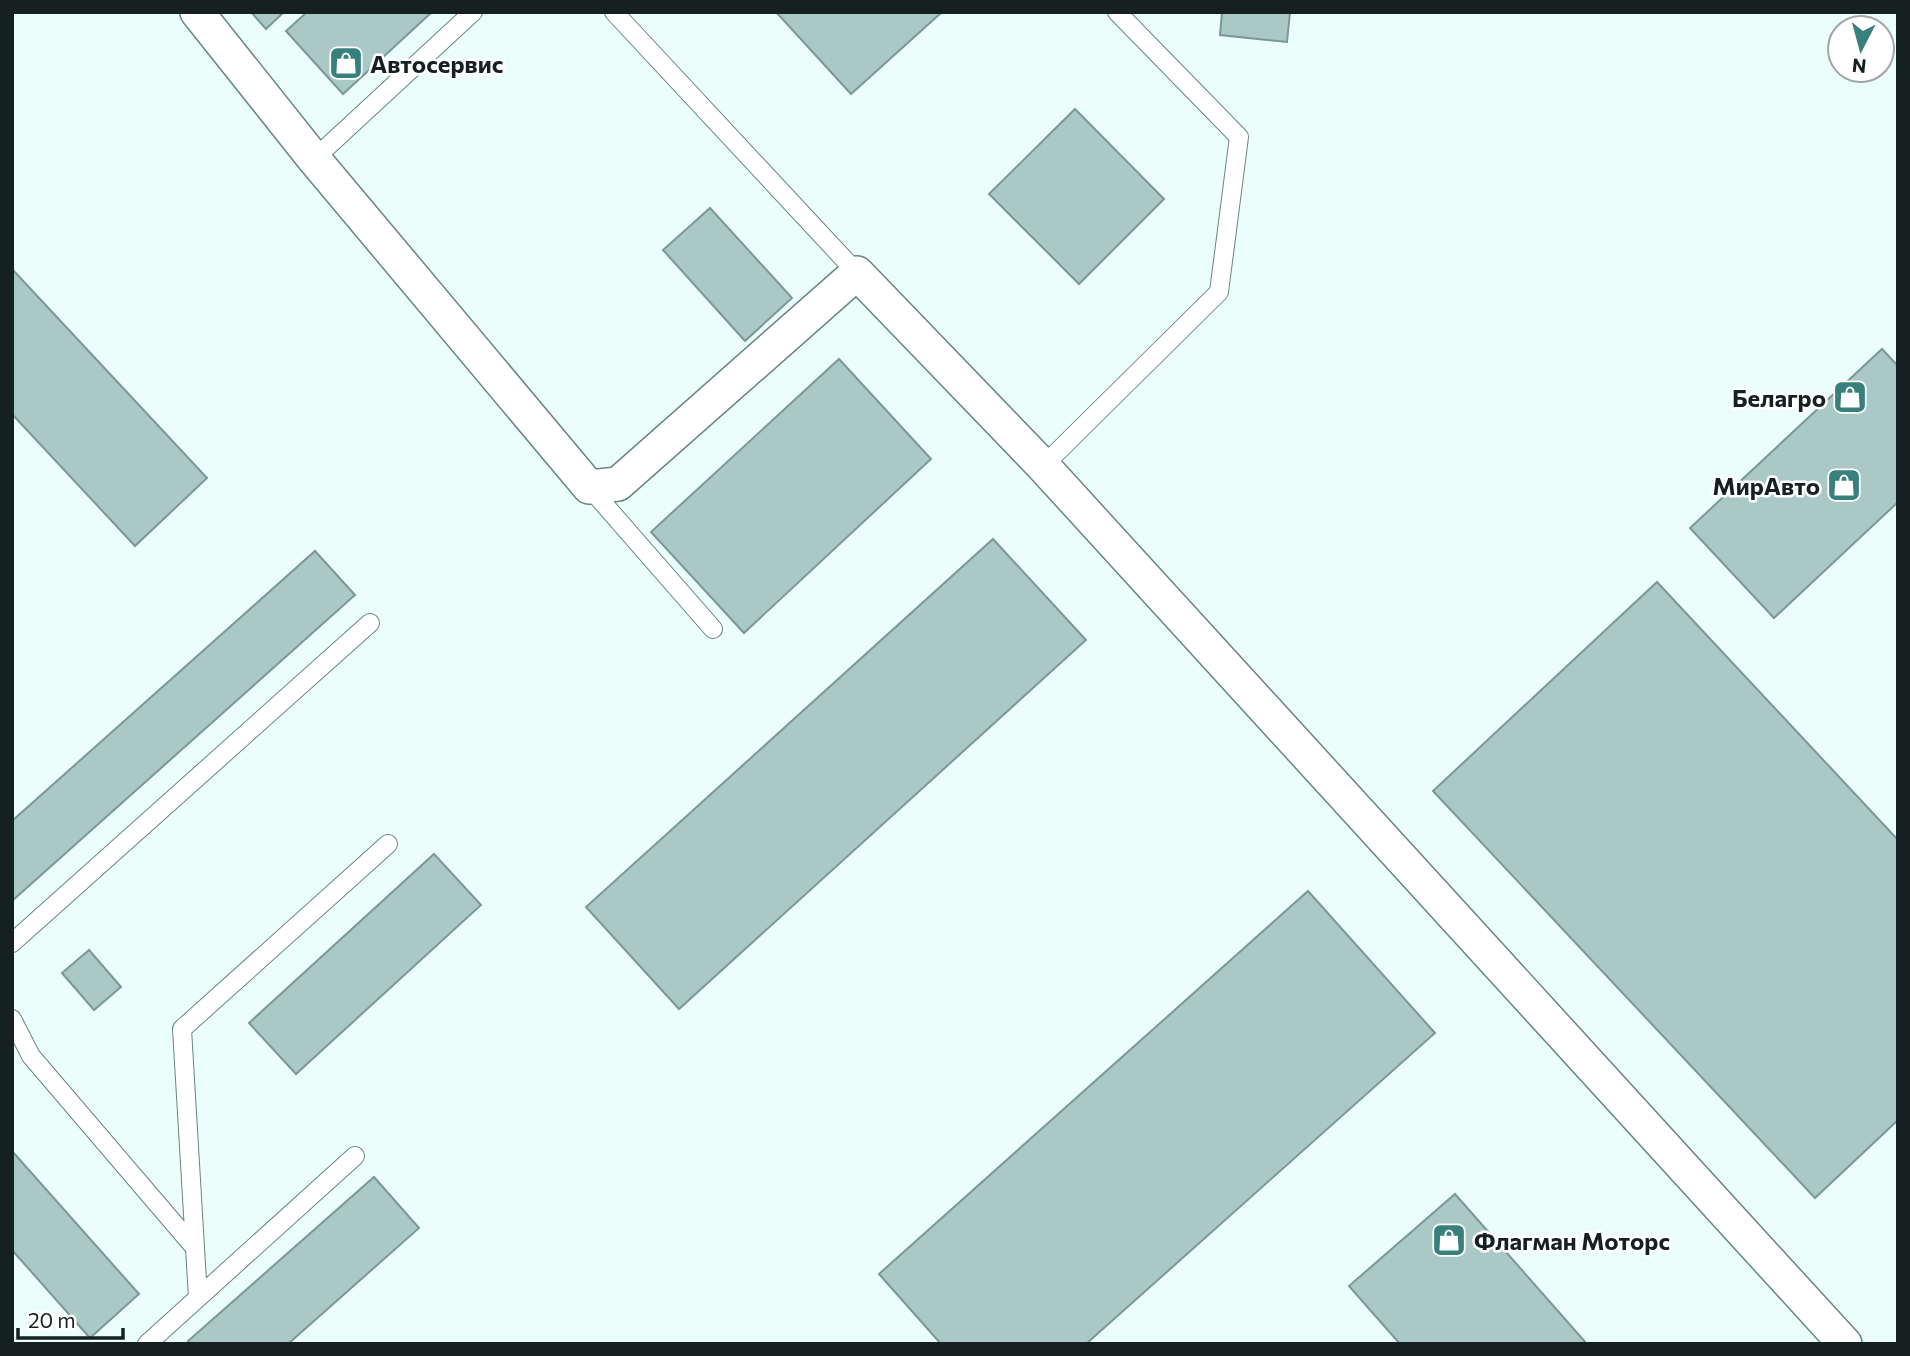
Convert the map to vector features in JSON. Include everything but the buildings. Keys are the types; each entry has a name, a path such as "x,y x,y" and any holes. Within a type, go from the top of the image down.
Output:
{"street":[{"path":"197,12 314,159 589,487 618,484 857,273 1043,467 1845,1344"}],"lane":[{"path":"314,159 473,12"},
{"path":"614,12 857,273"},
{"path":"1043,467 1219,292 1239,138 1117,12"},
{"path":"589,487 713,629"},
{"path":"12,943 370,623"},
{"path":"198,1298 182,1029 388,844"},
{"path":"12,1019 31,1056 195,1248"},
{"path":"147,1344 355,1156"}],"place":[{"name":"Автосервис","path":"346,63"},
{"name":"Белагро","path":"1850,397"},
{"name":"МирАвто","path":"1844,485"},
{"name":"Флагман Моторс","path":"1449,1240"}]}
